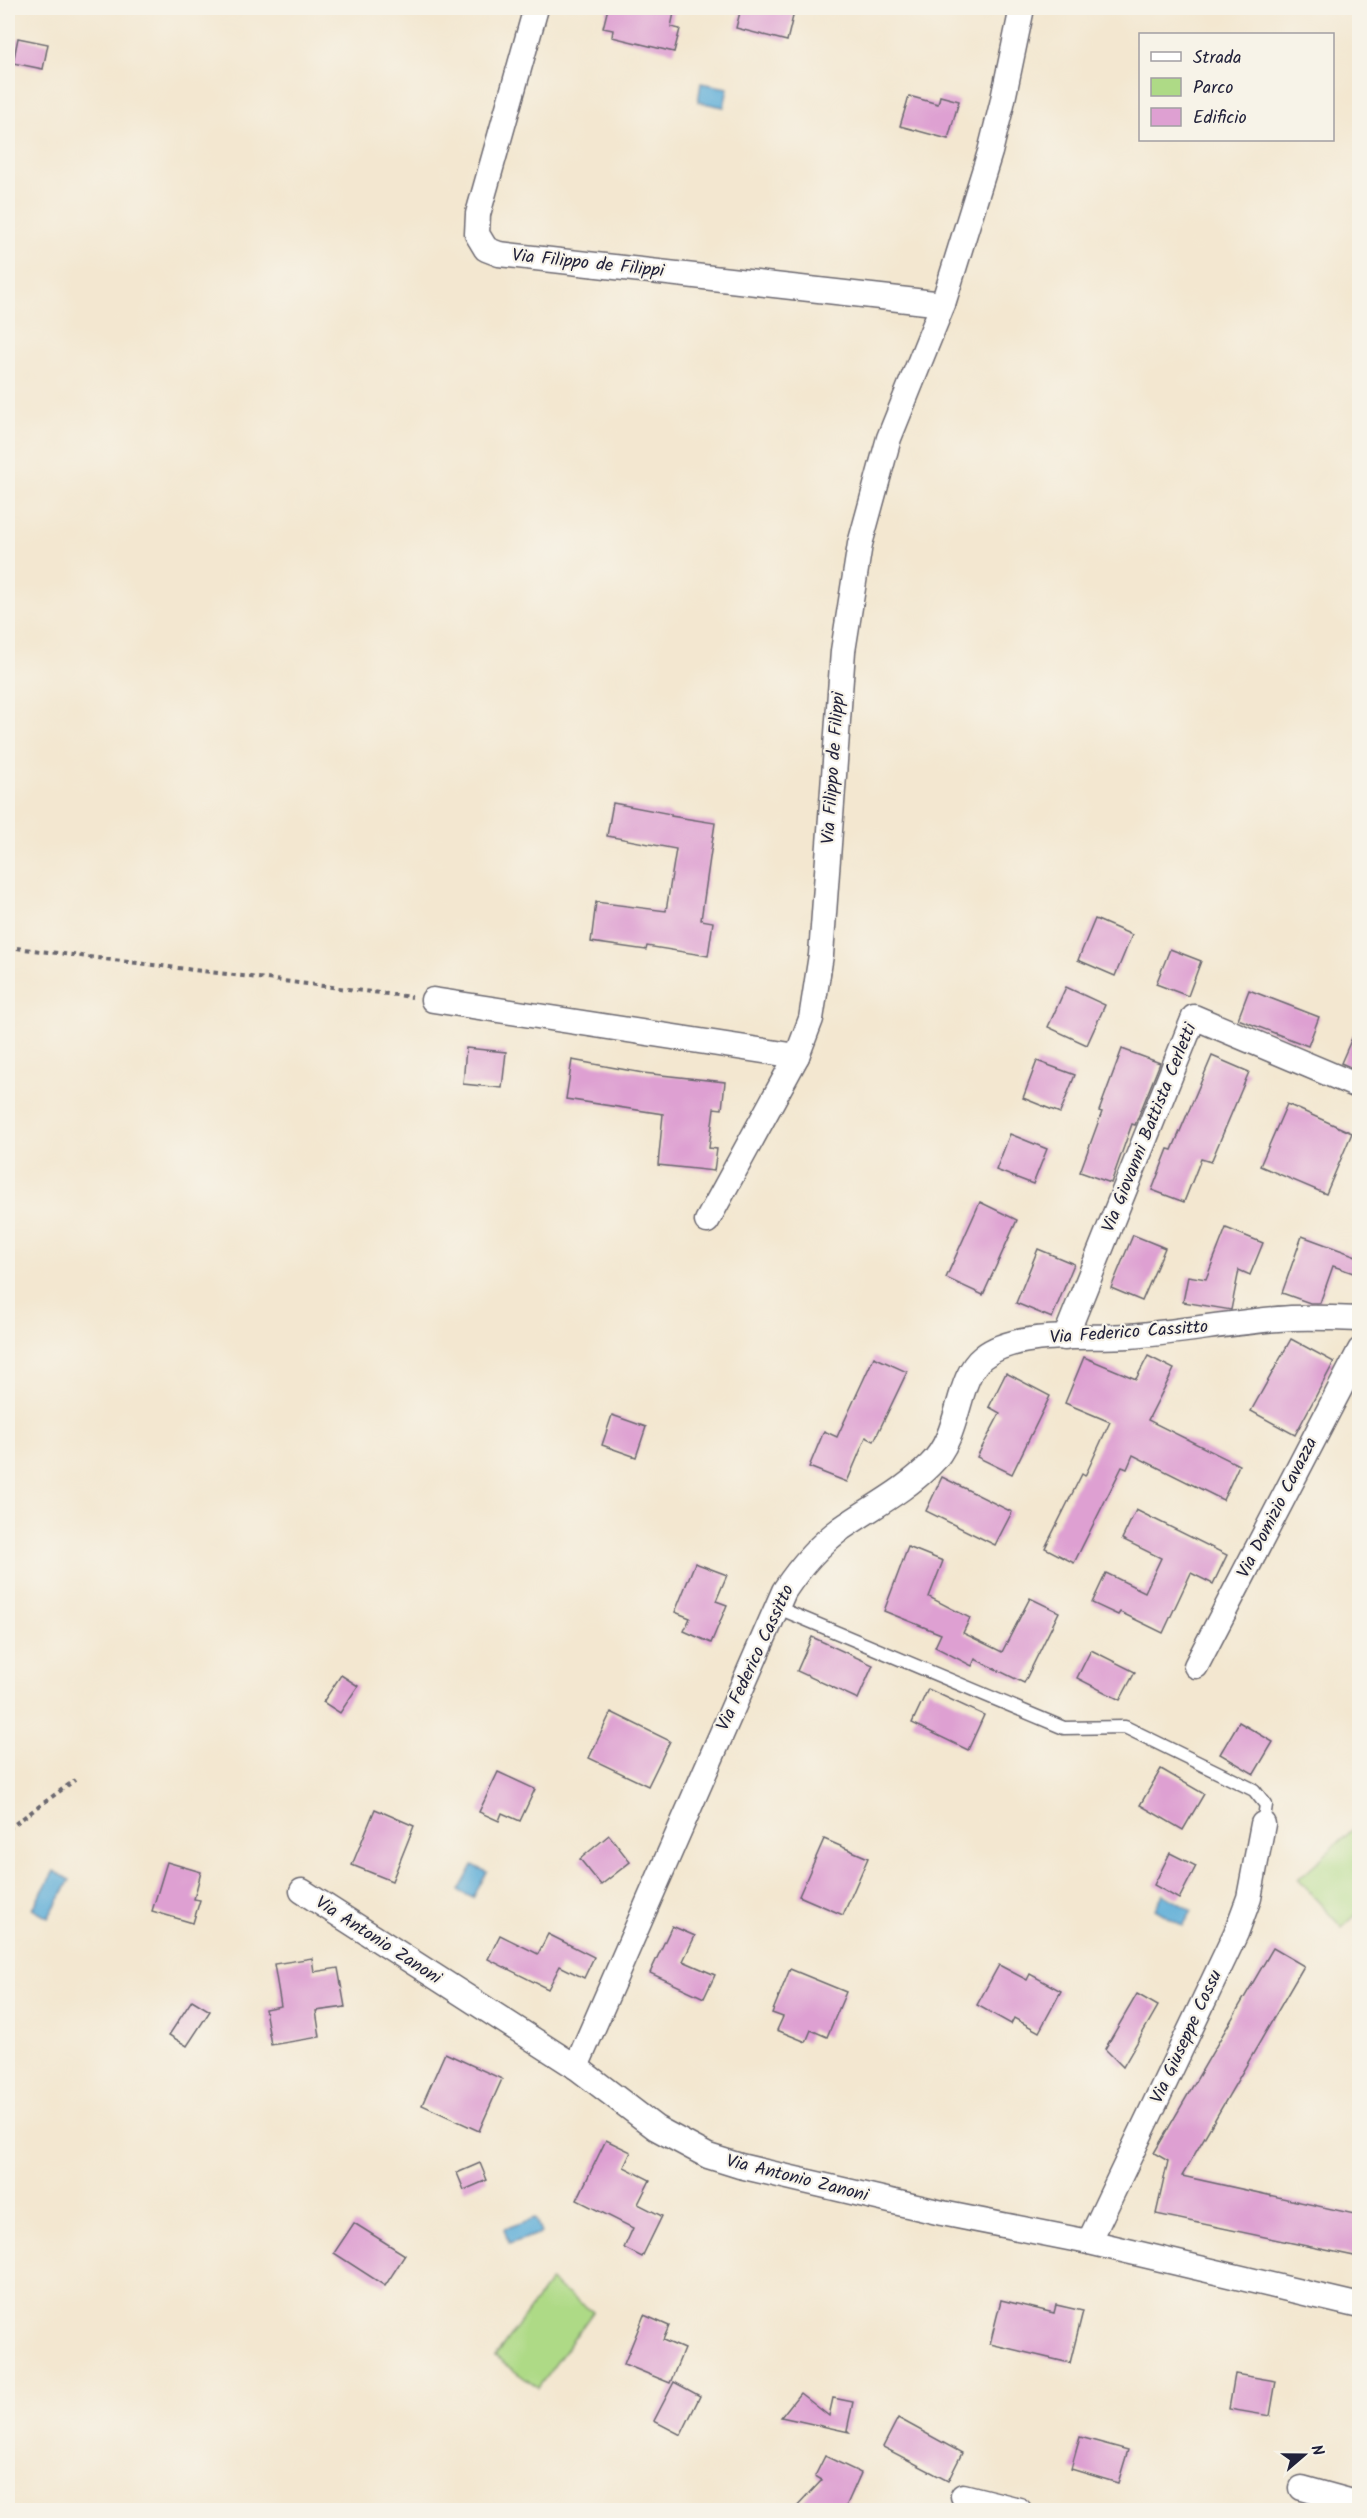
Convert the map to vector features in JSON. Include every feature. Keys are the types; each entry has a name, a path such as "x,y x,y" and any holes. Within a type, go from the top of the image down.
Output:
{"street":[{"name":"Via Filippo de Filippi","path":"536,8 478,214 477,234 486,249 499,254 943,304"},
{"name":"Via Filippo de Filippi","path":"707,1221 797,1056 811,1019 820,967 843,651 860,544 889,438 943,304 995,132 1022,8"},
{"path":"433,1000 797,1056"},
{"name":"Via Giovanni Battista Cerletti","path":"1065,1338 1194,1017 1359,1088"},
{"name":"Via Federico Cassitto","path":"576,2067 776,1607 792,1578 816,1550 844,1527 908,1485 932,1463 946,1444 954,1426 969,1374 984,1356 1013,1344 1065,1338 1127,1336 1291,1318 1359,1319"},
{"name":"Via Domizio Cavazza","path":"1196,1666 1359,1350"},
{"name":"Via Giuseppe Cossu","path":"1089,2242 1236,1934 1251,1890 1263,1824"},
{"name":"Via Antonio Zanoni","path":"302,1891 576,2067 656,2128 708,2157 942,2213 1089,2242 1359,2306"},
{"path":"1302,2488 1359,2504"},
{"path":"963,2496 1019,2511"}],"lane":[{"path":"776,1607 1064,1728 1125,1726 1254,1790 1266,1805 1263,1824"}],"path":[{"path":"8,947 433,1000"},
{"path":"8,1829 75,1780"}],"green space":[{"path":"1359,1824 1359,1912 1342,1928 1298,1879"},
{"path":"550,2281 593,2312 538,2388 495,2357"}],"water":[{"path":"701,83 728,88 724,107 698,102"},
{"path":"473,1865 487,1872 473,1898 459,1891"},
{"path":"54,1871 70,1880 48,1918 32,1909"},
{"path":"1163,1894 1192,1911 1183,1926 1155,1909"},
{"path":"535,2218 541,2233 509,2244 504,2229"}],"building":[{"path":"608,8 675,8 671,27 680,29 674,52 612,37 613,30 603,28"},
{"path":"741,8 795,8 787,41 736,28"},
{"path":"18,38 48,44 43,69 13,63"},
{"path":"909,96 938,104 940,96 959,101 948,139 900,126"},
{"path":"613,803 715,823 701,920 713,922 708,956 647,946 646,950 591,942 596,902 666,911 676,849 607,836"},
{"path":"1095,919 1132,935 1115,976 1078,960"},
{"path":"1170,949 1201,961 1188,996 1156,984"},
{"path":"1066,987 1105,1005 1087,1045 1048,1027"},
{"path":"1249,990 1319,1017 1308,1046 1238,1019"},
{"path":"1359,1022 1359,1071 1341,1063"},
{"path":"466,1048 506,1052 502,1088 463,1084"},
{"path":"1122,1049 1160,1063 1135,1125 1132,1124 1111,1183 1080,1172"},
{"path":"1212,1056 1249,1072 1211,1162 1201,1159 1184,1202 1152,1190 1168,1149 1172,1150"},
{"path":"572,1060 643,1073 725,1082 722,1109 714,1108 709,1148 717,1149 714,1171 658,1165 663,1114 566,1099"},
{"path":"1037,1061 1075,1075 1060,1113 1023,1098"},
{"path":"1287,1104 1352,1133 1326,1194 1260,1166"},
{"path":"1010,1134 1047,1149 1033,1184 996,1170"},
{"path":"980,1202 1017,1220 983,1295 946,1278"},
{"path":"1226,1228 1263,1243 1250,1275 1239,1270 1231,1310 1183,1302 1188,1276 1206,1279"},
{"path":"1133,1235 1165,1248 1142,1301 1111,1288"},
{"path":"1302,1236 1359,1257 1359,1275 1333,1266 1320,1303 1310,1303 1282,1293"},
{"path":"1038,1249 1074,1264 1052,1318 1016,1303"},
{"path":"1291,1339 1334,1362 1295,1435 1251,1411"},
{"path":"1148,1356 1174,1369 1148,1420 1239,1465 1223,1500 1133,1455 1127,1469 1122,1467 1074,1563 1045,1548 1082,1474 1085,1476 1110,1422 1065,1403 1084,1357 1136,1379"},
{"path":"874,1357 907,1372 874,1441 866,1437 847,1482 809,1467 824,1431 837,1437"},
{"path":"1006,1373 1050,1396 1012,1474 977,1457 1000,1413 989,1407"},
{"path":"612,1415 646,1427 636,1457 602,1445"},
{"path":"942,1477 1012,1512 995,1545 926,1511"},
{"path":"1136,1510 1227,1555 1213,1584 1191,1573 1163,1633 1120,1612 1118,1615 1092,1603 1106,1573 1145,1592 1161,1558 1122,1539"},
{"path":"908,1547 943,1561 929,1597 970,1618 963,1633 1002,1652 1030,1598 1059,1612 1024,1683 975,1659 972,1666 935,1647 941,1634 884,1611"},
{"path":"695,1563 727,1575 716,1601 727,1605 711,1643 684,1631 690,1618 675,1612"},
{"path":"812,1637 873,1665 858,1699 797,1671"},
{"path":"1091,1650 1135,1672 1120,1700 1077,1678"},
{"path":"341,1675 358,1686 340,1713 323,1702"},
{"path":"928,1689 984,1715 968,1750 912,1723"},
{"path":"611,1712 670,1741 648,1786 589,1758"},
{"path":"1239,1722 1273,1742 1254,1774 1220,1754"},
{"path":"1161,1769 1204,1794 1183,1830 1140,1805"},
{"path":"498,1772 535,1789 520,1821 502,1813 499,1821 479,1812"},
{"path":"375,1809 414,1826 392,1881 352,1865"},
{"path":"609,1835 630,1862 601,1885 580,1859"},
{"path":"824,1839 868,1858 843,1915 799,1896"},
{"path":"1170,1853 1196,1866 1179,1899 1154,1885"},
{"path":"167,1862 201,1872 194,1899 200,1900 193,1923 152,1911"},
{"path":"672,1926 695,1936 683,1961 715,1975 704,1998 650,1973"},
{"path":"548,1934 594,1957 584,1978 560,1966 548,1989 488,1959 500,1935 538,1954"},
{"path":"1273,1948 1304,1966 1182,2176 1359,2215 1359,2257 1156,2214 1168,2161 1154,2153"},
{"path":"312,1958 314,1972 338,1968 345,2007 316,2011 320,2037 271,2045 265,2009 281,2006 274,1964"},
{"path":"999,1965 1027,1980 1030,1974 1061,1991 1039,2032 1014,2018 1011,2024 977,2005"},
{"path":"790,1969 846,1992 827,2037 811,2030 806,2042 777,2030 783,2017 772,2013"},
{"path":"1137,1994 1158,2006 1123,2067 1105,2049"},
{"path":"192,2000 210,2011 187,2046 169,2035"},
{"path":"445,2053 502,2079 479,2131 422,2105"},
{"path":"606,2140 631,2152 624,2167 650,2180 638,2204 662,2216 642,2257 624,2248 633,2228 577,2200"},
{"path":"480,2163 487,2180 464,2190 457,2173"},
{"path":"354,2223 405,2255 385,2286 334,2253"},
{"path":"1001,2300 1054,2313 1056,2305 1083,2311 1070,2363 990,2344"},
{"path":"644,2315 669,2326 663,2340 684,2349 670,2383 624,2364"},
{"path":"1235,2374 1276,2381 1270,2416 1229,2409"},
{"path":"674,2382 700,2396 681,2435 654,2421"},
{"path":"800,2393 829,2416 833,2398 853,2402 847,2430 849,2432 781,2417"},
{"path":"898,2418 962,2453 948,2481 883,2447"},
{"path":"1080,2437 1128,2450 1118,2483 1071,2469"},
{"path":"825,2456 861,2473 844,2511 793,2511 822,2480 815,2476"}]}
